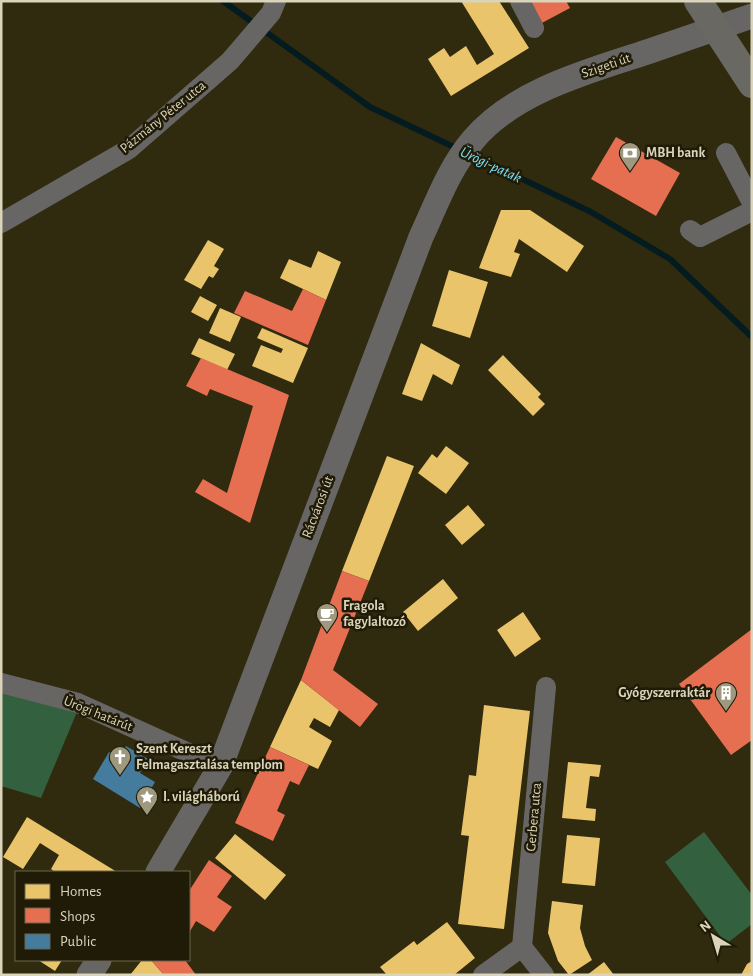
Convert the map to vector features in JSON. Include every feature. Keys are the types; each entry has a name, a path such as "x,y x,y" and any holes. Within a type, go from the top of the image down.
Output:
{"main road":[{"path":"698,1 752,84"}],"street":[{"path":"520,1 534,28"},
{"name":"Pázmány Péter utca","path":"1,223 129,148 230,61 274,7"},
{"name":"Szigeti út","path":"473,139 503,114 535,92 752,16"},
{"name":"Rácvárosi út","path":"159,871 220,767 421,238 454,167 473,139"},
{"path":"726,153 752,203"},
{"path":"690,230 700,237 752,211"},
{"name":"Ürögi határút","path":"1,684 78,703 220,767"},
{"name":"Gerbera utca","path":"522,947 546,687"},
{"path":"483,975 522,947 544,975"},
{"path":"89,975 98,961"}],"green space":[{"path":"1,690 77,712 41,798 1,786"},
{"path":"704,832 752,895 752,924 726,944 665,862"}],"building: Homes":[{"path":"461,1 499,1 529,48 451,96 428,59 444,48 450,57 466,46 477,65 494,54"},
{"path":"501,210 530,210 584,246 567,272 519,239 514,252 520,254 511,277 479,268"},
{"path":"208,240 224,249 214,266 219,269 213,278 209,276 201,289 184,280"},
{"path":"318,251 341,262 326,300 280,278 289,259 311,268"},
{"path":"449,270 488,282 470,338 432,326"},
{"path":"200,296 217,305 208,321 191,312"},
{"path":"220,308 241,317 230,342 209,333"},
{"path":"262,328 308,348 293,383 252,366 261,345 281,353 283,349 257,338"},
{"path":"199,338 235,354 227,370 191,354"},
{"path":"421,343 460,365 452,385 433,374 422,401 402,394"},
{"path":"503,355 541,394 538,397 545,404 533,416 488,370"},
{"path":"446,446 469,463 446,494 418,473 432,454 437,458"},
{"path":"387,456 414,466 369,581 342,571"},
{"path":"468,505 485,525 462,545 445,525"},
{"path":"443,579 458,598 418,631 403,612"},
{"path":"523,612 541,639 515,657 497,630"},
{"path":"301,680 339,710 330,727 314,718 309,727 332,741 318,769 270,747"},
{"path":"484,705 530,711 504,929 458,924 469,836 461,835 469,775 476,776"},
{"path":"568,762 601,765 599,777 590,776 586,808 596,809 595,821 562,818"},
{"path":"27,817 115,871 54,871 51,869 59,855 40,843 23,869 3,857"},
{"path":"235,834 286,875 265,900 215,858"},
{"path":"567,835 600,838 595,886 562,883"},
{"path":"552,901 583,905 580,928 585,946 592,960 569,975 558,961 548,933"},
{"path":"447,922 475,958 454,975 387,975 380,967 414,941 417,945"},
{"path":"40,961 61,961 55,971"},
{"path":"141,961 152,961 164,975 130,975"},
{"path":"752,961 752,975 741,975 747,964"},
{"path":"604,962 614,975 587,975"}],"building: Shops":[{"path":"527,1 566,1 570,8 540,24"},
{"path":"616,137 680,173 656,216 591,179"},
{"path":"303,289 326,300 308,345 234,313 245,291 292,311"},
{"path":"201,358 289,395 250,523 195,492 203,479 227,493 253,406 210,389 207,396 186,386"},
{"path":"342,571 369,581 333,670 378,704 360,727 301,680"},
{"name":"Gyógyszerraktár","path":"752,629 752,740 731,755 679,684"},
{"path":"270,747 309,765 299,785 290,781 277,811 285,815 273,841 235,823"},
{"path":"209,860 232,876 217,897 232,907 214,932 196,921 190,931 190,889"},
{"path":"152,961 186,961 196,975 164,975"}],"building: Public":[{"name":"Szent Kereszt Felmagasztalása templom","path":"126,746 148,759 140,773 155,782 140,808 93,779 109,752 119,758"}],"waterway":[{"name":"Ürögi-patak","path":"223,1 370,107 458,149"},
{"name":"Ürögi-patak","path":"470,154 591,212 670,259 752,337"}],"place":[{"name":"MBH bank","path":"630,172"},
{"name":"Fragola fagylaltozó","path":"327,633"},
{"name":"Gyógyszerraktár","path":"726,712"},
{"name":"Szent Kereszt Felmagasztalása templom","path":"120,776"},
{"name":"I. világháború","path":"147,816"}]}
